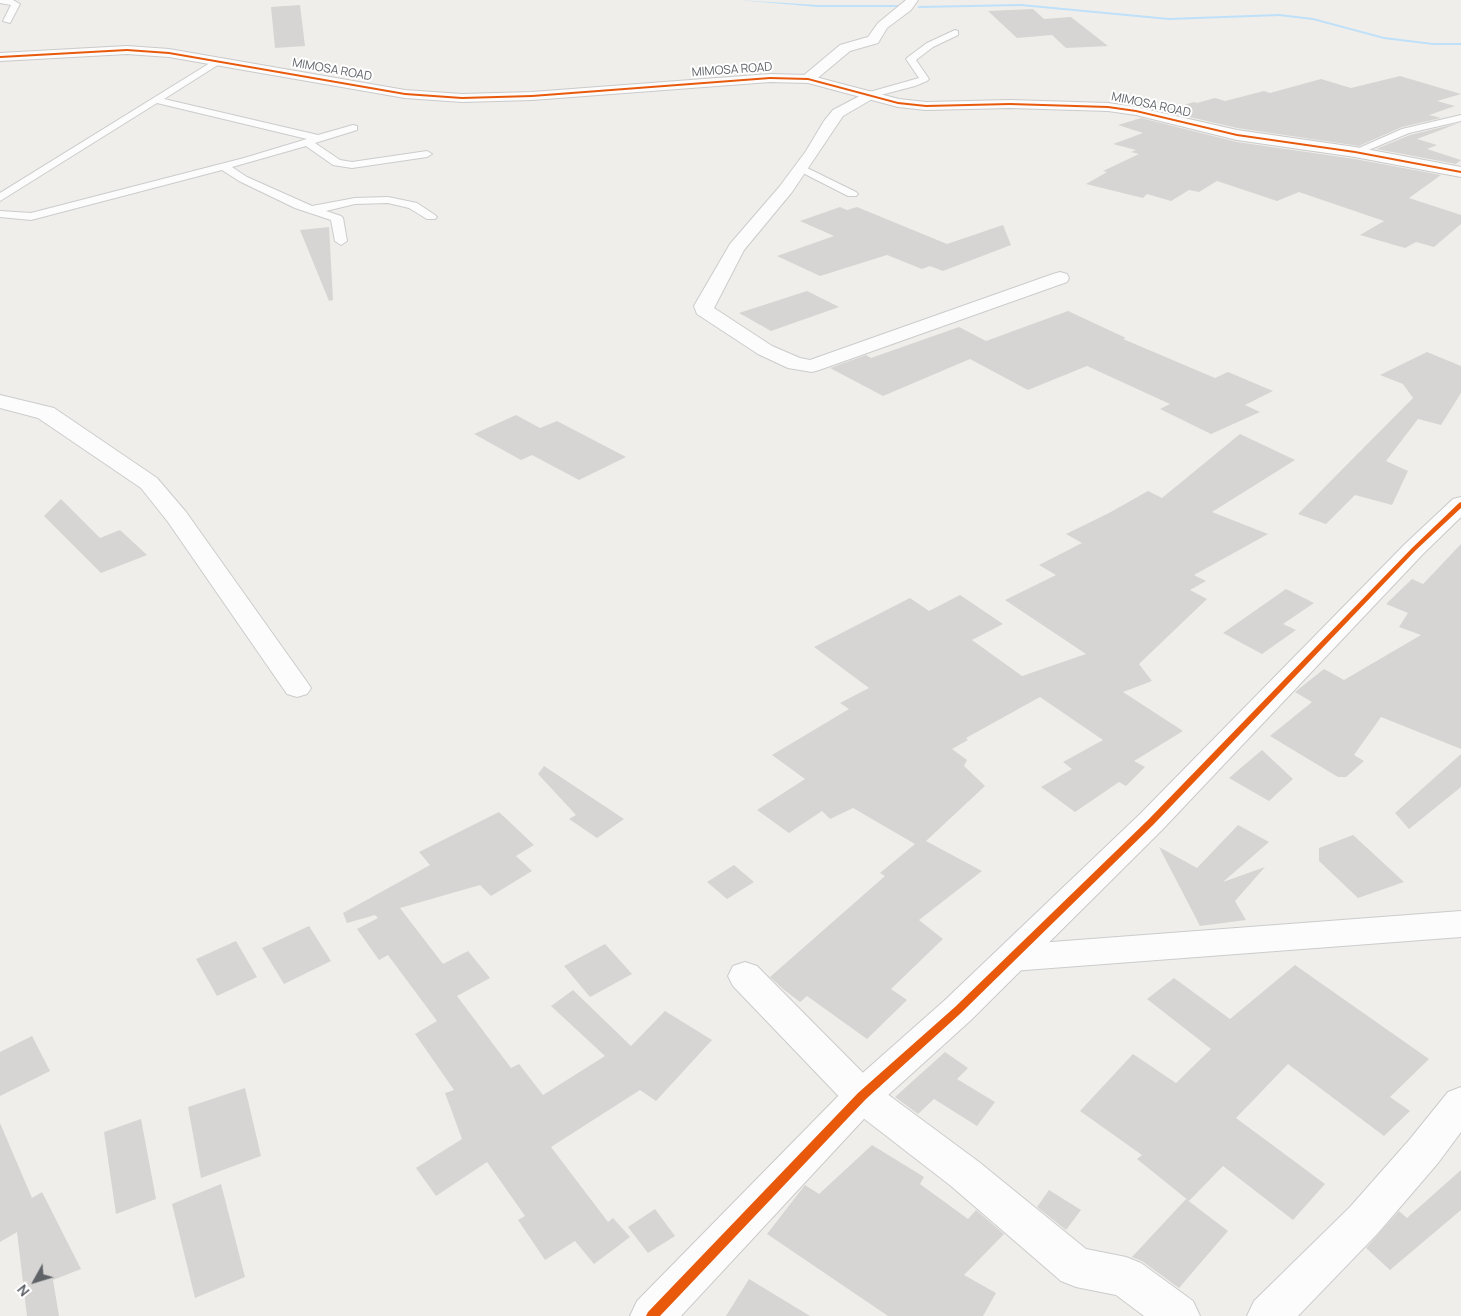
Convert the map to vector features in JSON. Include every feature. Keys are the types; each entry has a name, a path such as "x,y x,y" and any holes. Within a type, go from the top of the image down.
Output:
{"street":[{"path":"808,79 825,67 845,48 873,40 882,26 907,7 912,0"},
{"name":"MIMOSA ROAD","path":"0,57 127,50 169,53 405,94 462,98 523,96 770,78 808,79 898,103 926,106 1010,104 1108,107 1136,111 1237,135 1355,152 1461,172"},
{"path":"869,95 838,114 829,124 801,168 736,248 704,306 704,310 708,315 765,350 795,364 812,366 1060,278"},
{"path":"0,400 46,413 149,483 176,517 297,688"},
{"path":"652,1316 862,1096 958,1010 1152,822 1401,563 1461,504"},
{"path":"1012,958 1461,924"},
{"path":"744,976 862,1096 965,1174 1076,1267 1126,1277 1178,1316"},
{"path":"1269,1316 1364,1220 1424,1151 1461,1103"}],"lane":[{"path":"0,1 8,0 16,4 7,21"},
{"path":"869,95 924,79 911,59 930,45 955,33"},
{"path":"0,198 218,61"},
{"path":"156,100 312,140 337,163 352,165 427,154"},
{"path":"1355,152 1406,131 1461,118"},
{"path":"0,214 31,217 224,167 352,128"},
{"path":"224,167 242,179 312,210 337,218 341,241"},
{"path":"801,168 852,194"},
{"path":"312,210 355,201 388,200 413,205 431,217"}],"building":[{"path":"300,5 305,46 275,48 271,7"},
{"path":"1033,9 1044,19 1071,17 1108,46 1066,48 1052,35 1017,38 988,11"},
{"path":"1400,76 1461,94 1437,101 1455,106 1429,115 1441,118 1402,127 1359,146 1237,128 1163,111 1215,98 1225,101 1264,91 1270,93 1321,79 1351,88"},
{"path":"1141,118 1237,142 1355,159 1441,175 1409,198 1461,215 1461,224 1434,247 1416,242 1405,248 1360,235 1384,221 1299,192 1277,201 1217,181 1199,192 1189,190 1171,201 1147,194 1143,198 1086,184 1107,172 1103,171 1139,154 1131,152 1136,150 1113,144 1143,133 1118,125"},
{"path":"1459,123 1417,139 1437,145 1427,149 1461,160 1456,164 1376,149 1410,135"},
{"path":"840,207 847,210 857,207 947,244 1003,225 1011,245 943,271 930,266 922,269 887,255 820,276 777,256 834,236 800,221"},
{"path":"329,227 333,300 329,301 300,230"},
{"path":"807,291 839,307 771,331 739,313"},
{"path":"1068,311 1126,338 1123,339 1215,378 1228,372 1273,391 1245,405 1260,412 1211,434 1160,409 1170,404 1087,366 1028,390 970,359 883,396 830,368 866,355 871,358 959,327 986,341"},
{"path":"1427,352 1461,366 1461,393 1441,425 1418,419 1386,461 1408,471 1392,505 1355,495 1326,524 1298,514 1413,398 1403,384 1380,375"},
{"path":"516,415 540,428 557,421 626,457 579,480 532,455 521,460 474,434"},
{"path":"1240,434 1295,460 1212,512 1268,534 1194,575 1206,581 1190,590 1207,599 1139,664 1152,681 1123,692 1183,731 1134,761 1145,767 1126,786 1119,782 1075,812 1041,787 1072,769 1063,762 1103,740 1040,697 966,738 968,740 952,749 967,760 964,766 985,786 926,841 982,871 919,920 943,939 891,989 907,1000 867,1039 807,996 800,1002 783,989 770,977 885,876 880,873 915,844 853,808 830,819 822,811 789,833 757,810 805,779 772,755 849,709 840,703 869,688 814,647 910,598 929,611 960,595 1003,624 972,640 1022,676 1086,654 1005,600 1056,575 1039,565 1082,543 1066,534 1148,491 1162,498"},
{"path":"61,499 100,538 120,530 147,555 101,573 44,516"},
{"path":"1461,544 1461,749 1381,717 1354,755 1364,761 1346,777 1338,777 1270,736 1312,702 1295,692 1324,669 1344,680 1421,635 1399,627 1408,613 1386,604 1412,579 1423,584"},
{"path":"1286,589 1314,603 1283,624 1296,630 1262,654 1223,633"},
{"path":"1262,750 1293,779 1269,801 1229,778"},
{"path":"1461,754 1461,787 1409,829 1395,813"},
{"path":"544,766 624,819 597,838 569,819 576,815 538,774"},
{"path":"499,812 534,845 516,856 532,871 491,896 480,885 400,908 443,964 468,951 490,978 457,996 511,1068 519,1064 543,1095 605,1056 551,1006 573,990 631,1046 665,1011 712,1040 656,1101 640,1090 551,1147 608,1222 613,1218 630,1237 594,1264 575,1241 545,1260 518,1220 525,1216 487,1162 436,1196 416,1168 462,1139 445,1093 454,1090 415,1034 437,1021 388,955 379,960 357,929 378,918 375,915 347,923 343,913 430,865 419,852"},
{"path":"1238,825 1269,842 1223,882 1265,867 1235,901 1246,920 1200,926 1159,847 1197,868"},
{"path":"1353,835 1404,882 1358,898 1319,861 1319,848"},
{"path":"734,865 754,882 727,899 707,882"},
{"path":"309,926 331,961 284,984 262,948"},
{"path":"236,941 257,977 217,996 196,959"},
{"path":"605,944 632,974 590,997 564,966"},
{"path":"1295,965 1429,1059 1390,1097 1410,1111 1384,1136 1288,1064 1236,1118 1325,1184 1293,1220 1223,1166 1189,1201 1137,1159 1142,1155 1080,1111 1133,1054 1176,1083 1211,1049 1147,999 1174,978 1230,1019"},
{"path":"32,1036 50,1071 0,1096 0,1052"},
{"path":"945,1052 968,1068 957,1079 995,1102 977,1126 934,1099 918,1114 895,1097"},
{"path":"245,1088 261,1156 201,1178 188,1107"},
{"path":"141,1119 156,1199 116,1214 104,1132"},
{"path":"0,1123 32,1198 42,1192 81,1269 53,1280 59,1316 27,1316 17,1232 0,1242"},
{"path":"872,1145 924,1177 920,1184 968,1219 976,1210 1004,1234 964,1275 996,1293 983,1316 888,1316 767,1234 805,1185 819,1194"},
{"path":"1461,1170 1461,1210 1390,1270 1366,1248 1399,1211 1407,1218"},
{"path":"221,1184 245,1277 195,1298 172,1204"},
{"path":"1049,1190 1081,1210 1066,1230 1037,1207"},
{"path":"1186,1199 1228,1231 1179,1288 1142,1261 1132,1257"},
{"path":"655,1209 675,1236 648,1253 628,1227"},
{"path":"749,1279 810,1316 726,1316"}],"waterway":[{"path":"740,0 818,6 902,6"},
{"path":"919,7 1021,5 1169,19 1279,15 1313,19 1384,38 1433,44 1461,44"}],"cycle path":[{"path":"0,57 127,50 169,53 405,94 462,98 532,96 770,78 808,79 898,103 926,106 1010,104 1108,107 1136,111 1237,135 1355,152 1461,172"},
{"path":"652,1316 862,1096 958,1010 1151,822 1414,549 1461,504"}]}
